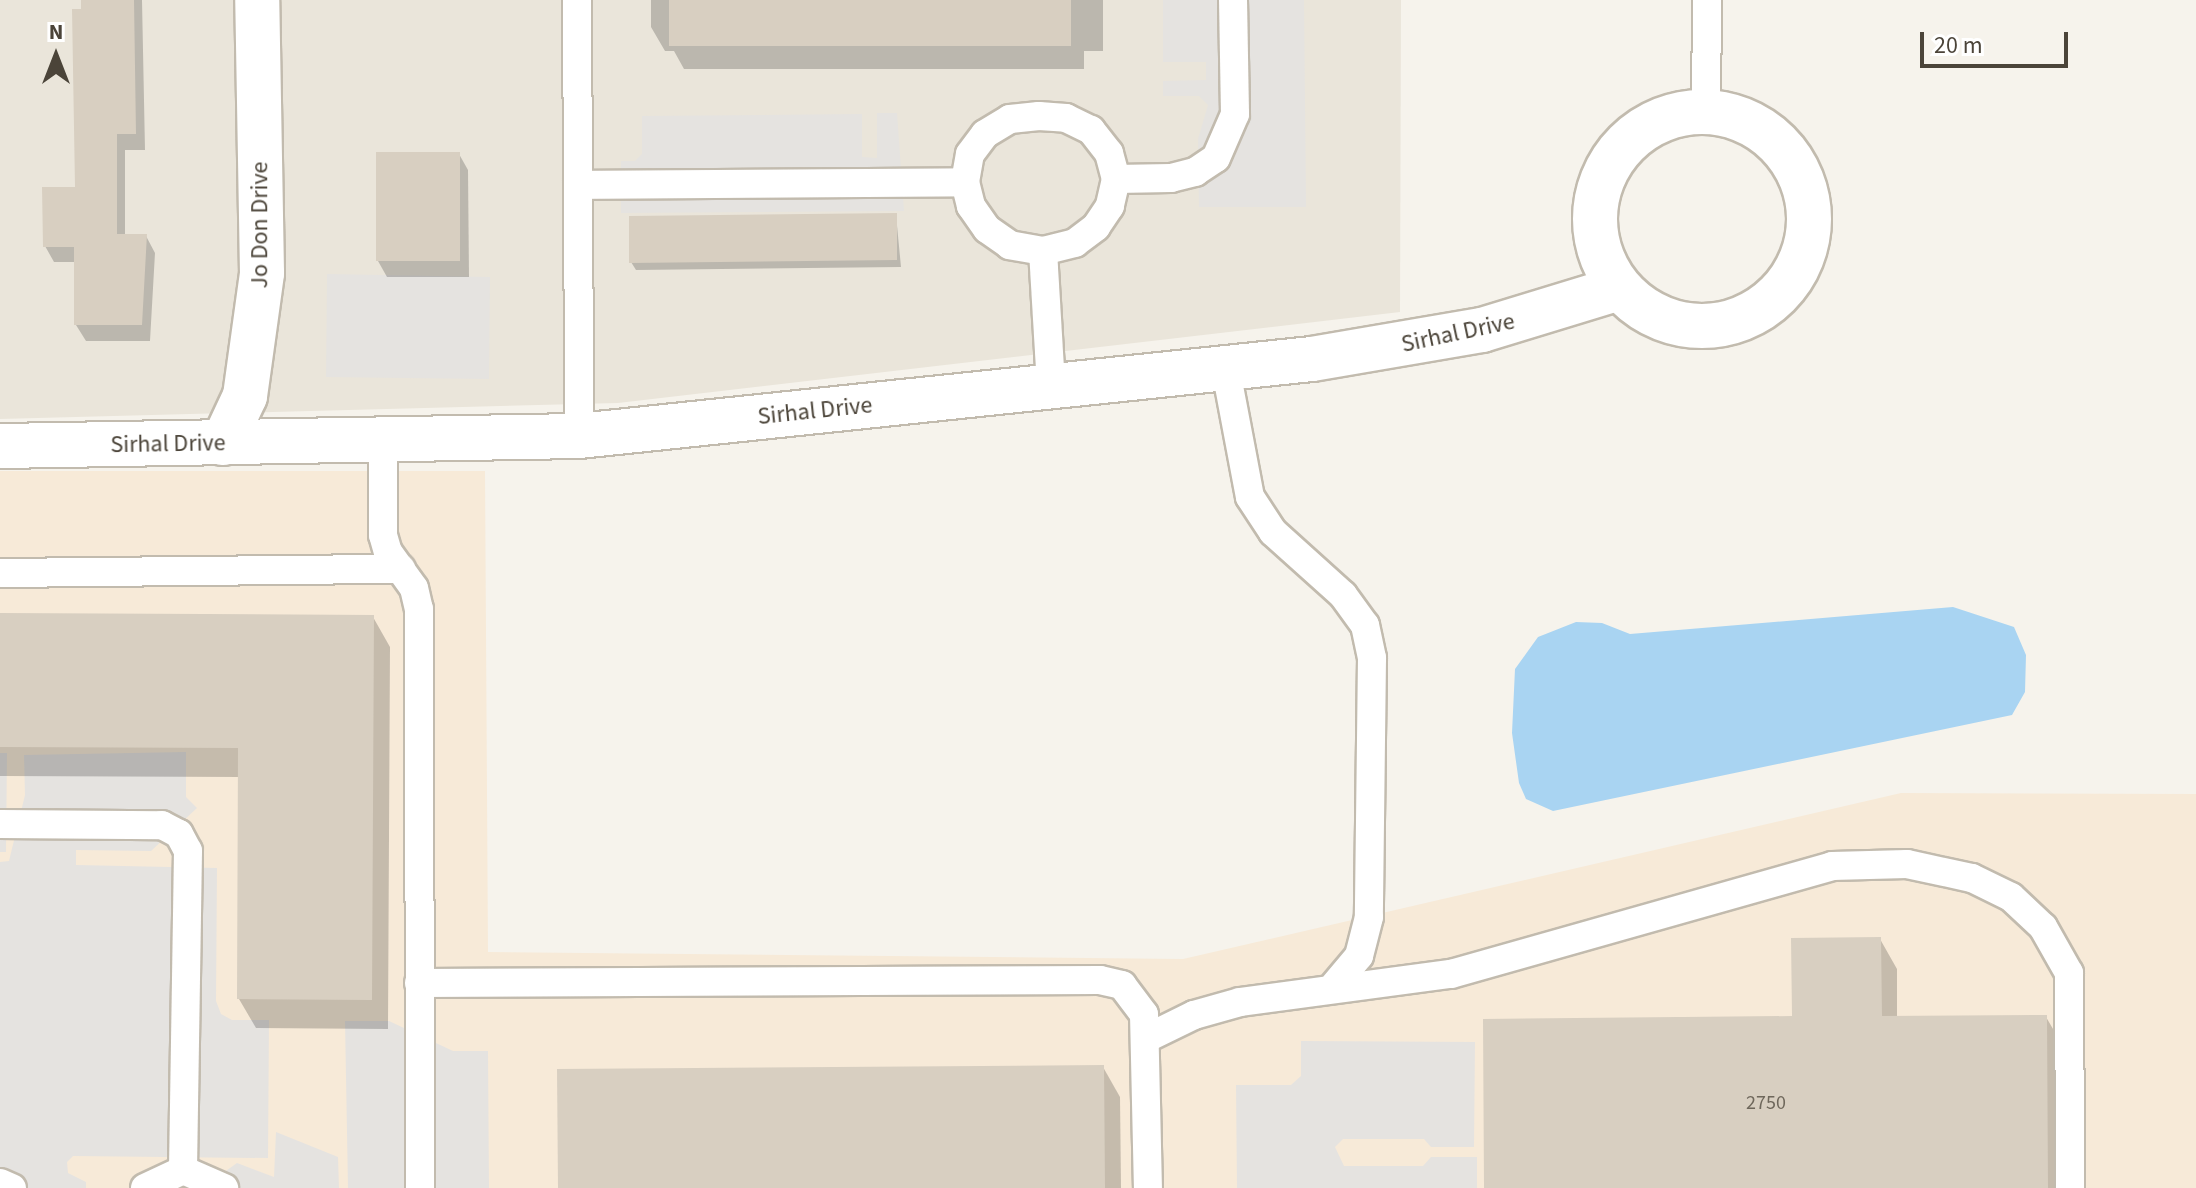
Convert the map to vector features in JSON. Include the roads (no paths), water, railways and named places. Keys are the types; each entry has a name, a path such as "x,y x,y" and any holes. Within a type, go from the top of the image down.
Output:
{"street":[{"name":"Jo Don Drive","path":"223,443 245,396 262,273 257,0"},
{"path":"1706,112 1741,118 1771,137 1795,164 1807,197 1809,232 1799,266 1778,295 1749,315 1715,326 1669,320 1647,311 1619,288 1601,258 1594,223 1598,188 1614,157 1639,131 1671,116 1706,112"},
{"name":"Sirhal Drive","path":"0,446 383,442 579,436 1397,347 1482,330 1619,288"}],"lane":[{"path":"577,0 579,436"},
{"path":"1116,179 1171,178 1195,172 1216,158 1229,137 1235,114 1233,0"},
{"path":"1706,112 1707,0"},
{"path":"1039,116 1066,118 1091,130 1109,153 1116,179 1110,206 1096,227 1075,243 1043,251 1010,245 987,229 971,206 965,182 970,154 985,134 1010,119 1039,116"},
{"path":"578,185 965,182"},
{"path":"1043,251 1051,386"},
{"path":"1225,365 1250,497 1273,532 1343,595 1365,625 1372,658 1369,917 1359,956 1335,985"},
{"path":"383,442 383,535 419,609 420,1188"},
{"path":"0,573 401,569"},
{"path":"0,824 162,825 179,834 188,851 183,1170"},
{"path":"1147,1038 1228,1005 1335,985 1451,974 1832,866 1907,864 1972,878 2011,897 2043,927 2069,973 2070,1188"},
{"path":"419,983 1100,980 1122,985 1136,997 1147,1038 1148,1188"},
{"path":"145,1188 183,1170 224,1188"},
{"path":"0,1183 12,1188"}],"water":[{"path":"1953,607 2014,627 2026,655 2025,692 2012,715 1553,811 1526,799 1519,783 1512,733 1515,669 1538,637 1576,622 1602,623 1630,634"}]}
